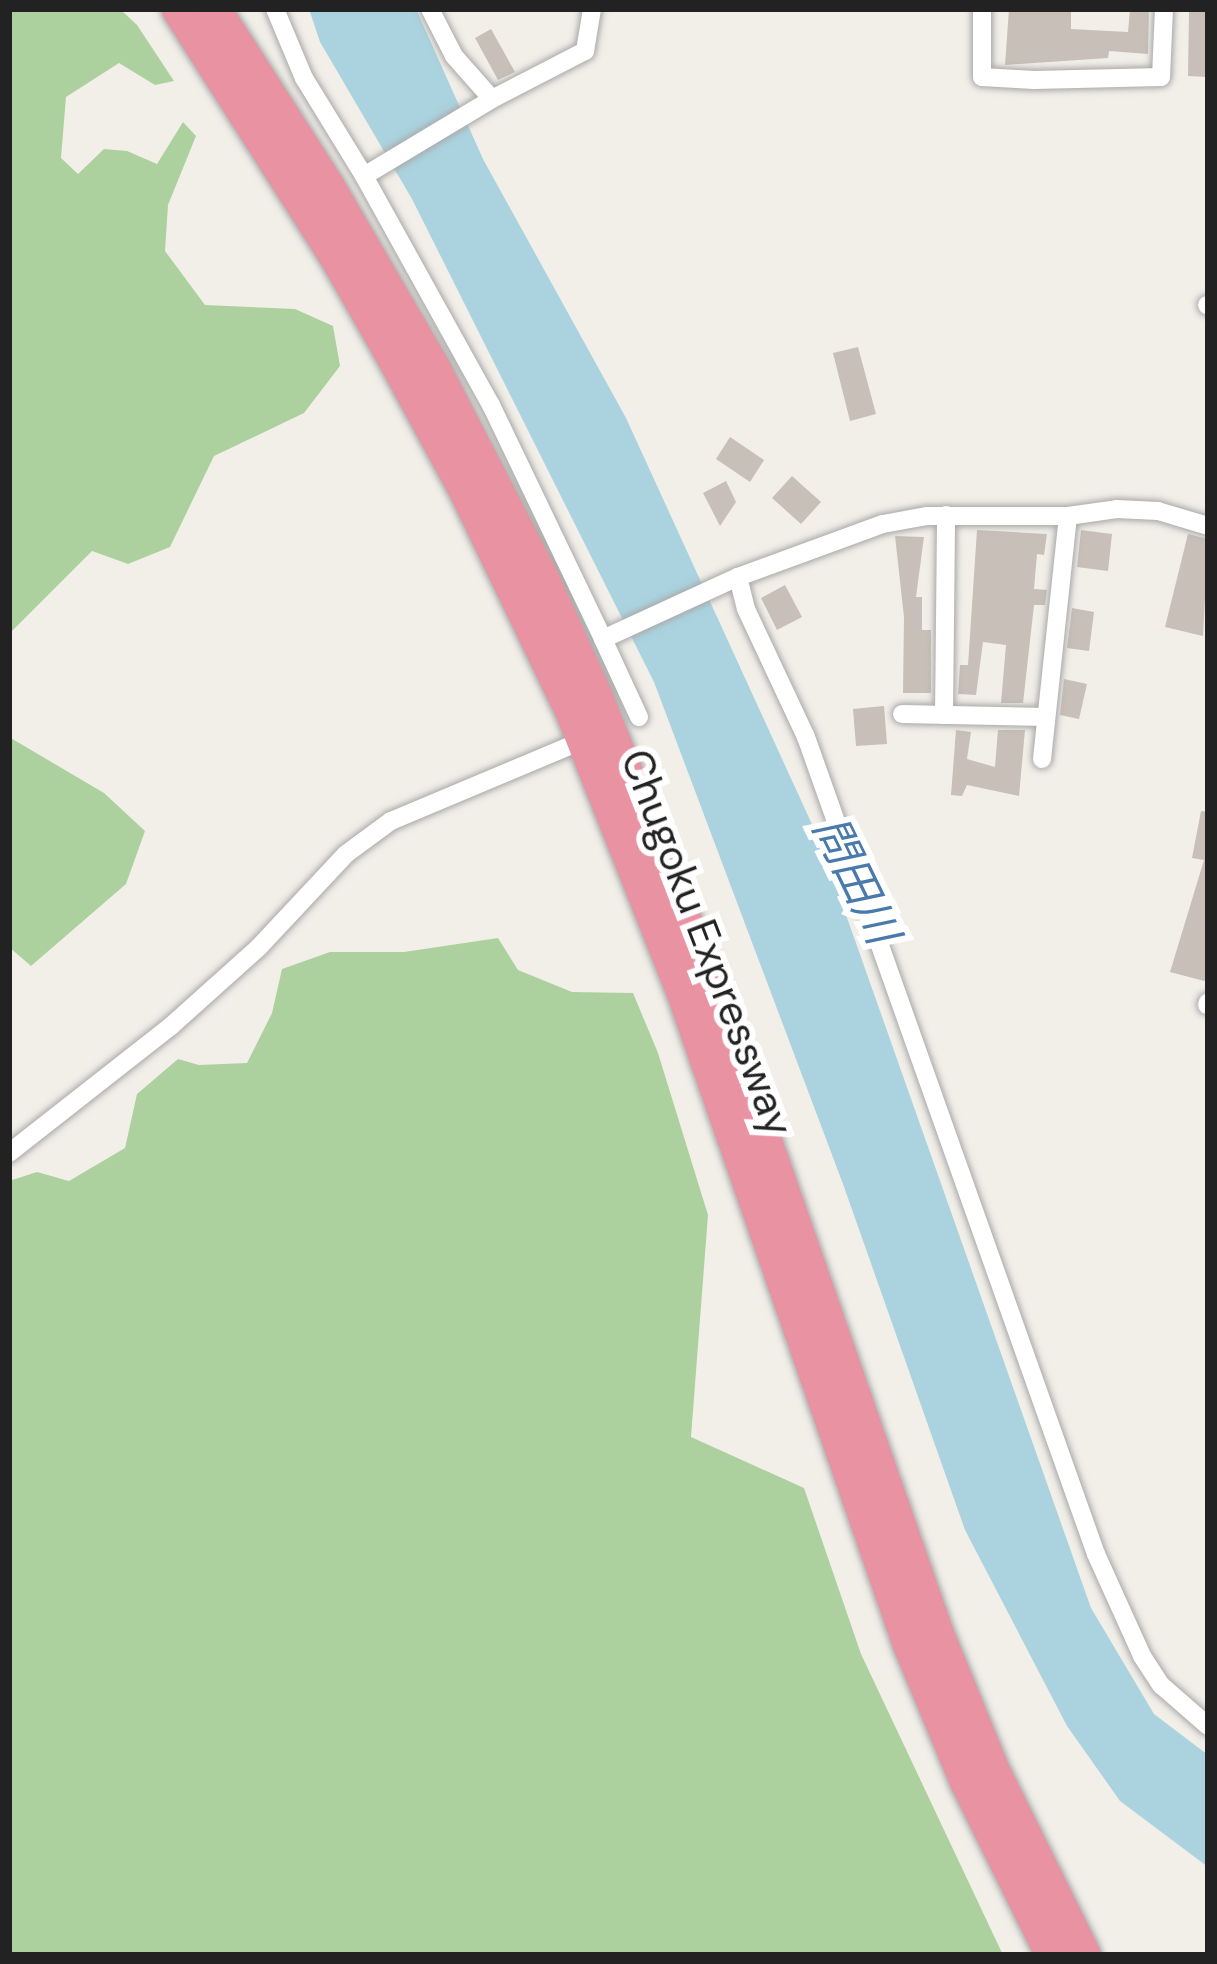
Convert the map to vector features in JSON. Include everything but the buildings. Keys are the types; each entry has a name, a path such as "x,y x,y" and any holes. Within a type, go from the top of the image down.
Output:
{"highway":[{"name":"Chugoku Expressway","path":"178,9 378,332 465,490 571,710 682,990 909,1644 966,1780 1052,1955"},
{"name":"Chugoku Expressway","path":"214,9 327,185 433,367 587,677 718,1005 937,1634 993,1771 1084,1955"}],"street":[{"path":"430,9 485,104"},
{"path":"367,174 585,51 592,9"},
{"path":"982,9 982,77 1034,80 1160,76 1164,9"},
{"path":"278,11 304,78 367,174 610,635 639,717"},
{"path":"610,635 738,577 883,524 946,515 1068,516 1117,509 1158,511 1208,526"},
{"path":"944,715 946,515"},
{"path":"1042,760 1068,516"},
{"path":"738,577 746,609 806,736 1096,1554 1142,1656 1161,1685 1208,1726"},
{"path":"902,714 1046,717"},
{"path":"9,1154 171,1026 259,947 346,854 391,821 567,747"}],"green space":[{"path":"9,9 120,9 137,25 174,81 155,85 119,63 66,97 61,158 78,174 104,149 127,151 157,164 183,122 196,136 168,205 165,251 205,305 295,309 333,326 340,366 304,413 214,456 170,547 128,564 92,551 9,634"},
{"path":"9,737 104,793 145,831 126,884 31,966 9,947"},
{"path":"498,938 518,970 572,992 633,993 658,1053 708,1215 691,1437 804,1488 861,1654 1003,1955 9,1955 9,1181 37,1172 69,1181 125,1148 137,1094 178,1059 199,1065 247,1063 272,1013 282,969 330,952 404,952"}],"water":[{"path":"309,9 416,9 483,159 626,418 821,844 1091,1608 1154,1714 1208,1755 1208,1867 1120,1801 1067,1726 965,1530 843,1184 654,682 412,199 320,42"}],"water label":[{"name":"問田川","path":"856,880"}]}
